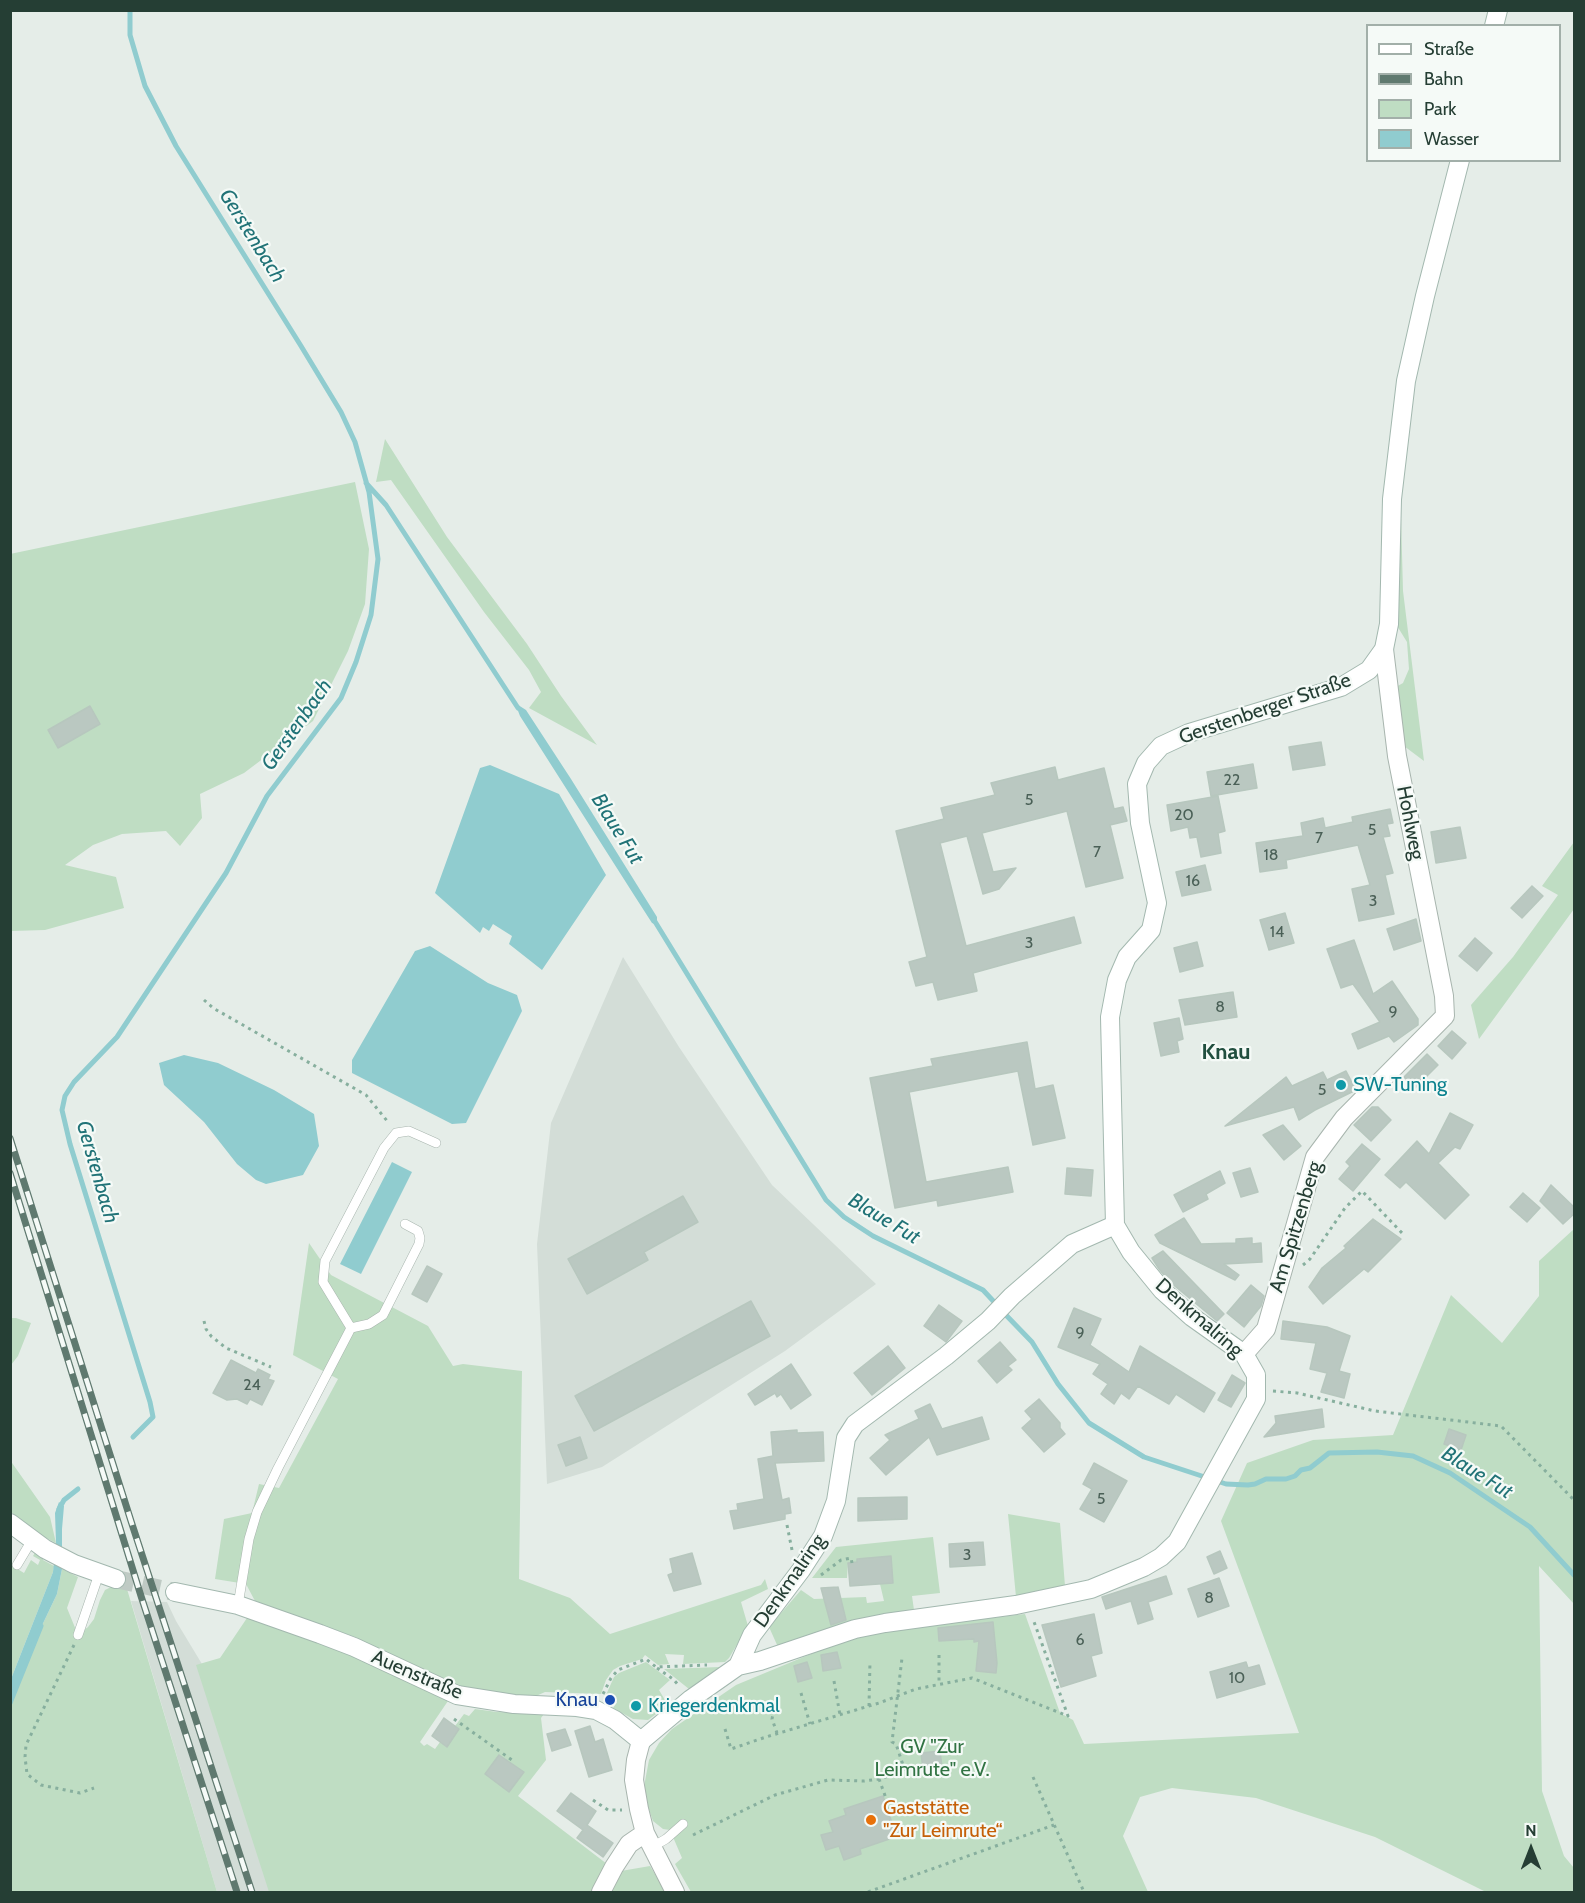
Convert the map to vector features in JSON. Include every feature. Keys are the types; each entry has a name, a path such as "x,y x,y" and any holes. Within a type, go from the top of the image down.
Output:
{"street":[{"name":"Gerstenberger Straße","path":"1115,1225 1110,1017 1117,980 1127,957 1151,930 1156,903 1140,823 1137,784 1146,763 1161,746 1190,733 1341,687 1369,670 1384,649 1389,624 1392,499 1406,381 1459,162"},
{"name":"Hohlweg","path":"1384,649 1397,756 1444,996"},
{"name":"Am Spitzenberg","path":"1244,1354 1266,1329 1315,1157 1344,1118 1445,1016 1444,996"},
{"name":"Denkmalring","path":"641,1741 691,1699 735,1669 855,1629 1028,1603 1091,1589 1144,1567 1161,1557 1177,1542 1256,1399 1256,1375 1244,1354 1192,1317 1162,1290 1131,1252 1115,1225 1072,1244 1012,1296 988,1322 855,1424 846,1438 836,1501 824,1536 752,1635 735,1669"},
{"path":"10,1522 38,1544 74,1564 107,1577"},
{"name":"Auenstraße","path":"176,1592 237,1605 354,1647 457,1695 514,1704 596,1710 615,1720 641,1741"},
{"path":"641,1741 634,1780 639,1809 649,1840 675,1893"},
{"path":"601,1893 629,1844 649,1840"}],"lane":[{"path":"351,1328 323,1282 324,1261 384,1148 396,1133 409,1131 436,1143"},
{"path":"351,1328 369,1324 383,1315 395,1294 420,1238 418,1231 405,1224"},
{"path":"237,1605 249,1539 257,1512 351,1328"},
{"path":"17,1565 38,1544"},
{"path":"78,1635 107,1577"},
{"path":"649,1840 675,1832 683,1824"}],"path":[{"path":"204,999 213,1008 366,1095 396,1133"},
{"path":"1302,1267 1310,1259 1344,1208 1362,1191 1403,1234"},
{"path":"204,1322 211,1336 226,1348 271,1367"},
{"path":"1256,1389 1297,1393 1375,1411 1502,1426 1575,1500"},
{"path":"815,1576 841,1560 851,1558 852,1563"},
{"path":"725,1729 731,1749 916,1689 972,1678 1068,1716 1028,1603"},
{"path":"78,1635 31,1736 25,1756 27,1774 41,1785 80,1793 94,1788"},
{"path":"939,1655 939,1684"},
{"path":"675,1832 682,1840 775,1795 828,1780 850,1782 879,1779 905,1771 896,1744 892,1742 902,1658"},
{"path":"604,1693 610,1678 624,1667 646,1659 673,1679 691,1699"},
{"path":"869,1706 870,1661"},
{"path":"656,1667 721,1664 735,1669"},
{"path":"834,1681 840,1715"},
{"path":"801,1693 810,1724"},
{"path":"774,1709 772,1719 777,1733"},
{"path":"454,1719 512,1761"},
{"path":"1033,1777 1084,1893"},
{"path":"879,1779 891,1812 889,1813"},
{"path":"593,1800 608,1810 639,1809"},
{"path":"868,1893 1054,1825"}],"shaded area":[{"path":"623,957 679,1047 772,1185 876,1284 785,1351 602,1467 547,1484 537,1244 551,1123"},
{"path":"131,1601 167,1602 205,1669 272,1892 217,1892"}],"green space":[{"path":"385,439 447,537 527,644 597,745 529,708 541,692 529,670 484,612 391,480 376,482"},
{"path":"355,482 369,549 365,604 348,651 313,721 244,773 200,794 202,818 180,846 166,831 122,834 93,845 65,865 116,877 124,908 45,930 11,931 10,554"},
{"path":"1401,516 1403,591 1424,761 1400,743 1396,687 1403,683 1409,669 1407,642 1394,621 1397,517"},
{"path":"1574,842 1574,909 1479,1039 1471,1005 1513,957 1558,895 1542,886"},
{"name":"GV \"Zur Leimrute\" e.V.","path":"1574,1229 1574,1604 1539,1566 1542,1791 1564,1856 1574,1868 1574,1892 1486,1892 1375,1837 1256,1798 1172,1788 1140,1797 1123,1836 1148,1892 691,1892 675,1864 682,1858 670,1830 663,1829 653,1821 645,1798 649,1760 659,1743 672,1729 736,1685 835,1644 875,1631 1025,1614 1060,1713 1073,1720 1084,1744 1299,1733 1221,1521 1247,1463 1313,1440 1393,1435 1451,1295 1502,1343 1539,1296 1539,1261"},
{"path":"309,1243 331,1275 428,1326 453,1366 463,1364 522,1371 519,1579 570,1598 610,1634 761,1585 765,1579 768,1589 741,1602 748,1626 729,1658 725,1662 683,1664 684,1655 665,1654 669,1664 658,1665 645,1655 642,1659 613,1670 601,1694 545,1692 536,1696 503,1694 452,1686 355,1637 255,1601 246,1584 215,1579 224,1519 252,1513 259,1484 279,1488 338,1379 293,1355"},
{"path":"11,1318 31,1323 18,1356 11,1365"},
{"path":"10,1460 50,1517 56,1543 44,1537 11,1512"},
{"path":"1008,1514 1060,1523 1065,1586 1016,1597"},
{"path":"933,1537 940,1593 912,1596 914,1610 861,1620 778,1647 769,1627 801,1590 814,1599 866,1597 867,1603 884,1601 880,1584 893,1583 891,1556 857,1559 857,1562 848,1563 847,1578 812,1578 836,1547"},
{"path":"36,1551 43,1557 43,1560 54,1566 53,1572 11,1679 11,1565 24,1573 31,1560 38,1565 40,1560 33,1556"},
{"path":"62,1569 78,1577 67,1608 78,1635 94,1619 105,1590 113,1586 127,1589 217,1892 11,1892 10,1700 57,1594"},
{"path":"247,1618 303,1635 340,1650 448,1701 420,1742 424,1746 427,1744 435,1749 440,1742 447,1747 459,1729 455,1726 464,1714 469,1716 475,1709 544,1714 541,1718 546,1760 518,1796 607,1864 592,1892 269,1892 196,1665 220,1658"},
{"path":"646,1662 670,1680 659,1690 668,1705 648,1720 633,1719 613,1708 617,1702 606,1695 614,1677"},
{"path":"720,1667 689,1689 664,1669"},
{"path":"650,1866 666,1892 610,1892 621,1871"}],"water":[{"path":"515,703 526,710 571,779 657,917 657,925 652,923 634,895 520,716"},
{"path":"490,765 559,794 606,875 542,970 509,944 512,936 493,924 489,931 483,927 480,933 435,893 480,768"},
{"path":"430,946 488,983 517,995 522,1011 466,1123 452,1124 352,1073 352,1060 415,951"},
{"path":"184,1055 218,1063 274,1090 314,1114 319,1146 303,1175 266,1184 256,1180 237,1164 204,1122 164,1085 159,1063"},
{"path":"392,1162 412,1172 361,1274 340,1264"},
{"path":"59,1502 64,1506 62,1569 57,1594 28,1655 11,1700 11,1679 53,1572 56,1543 55,1513"}],"building":[{"path":"90,706 100,724 58,748 48,730"},
{"path":"1321,742 1325,765 1293,770 1289,747"},
{"path":"1253,764 1257,788 1211,796 1207,772"},
{"path":"1055,767 1058,780 1104,768 1114,809 1123,807 1127,821 1110,825 1123,878 1086,887 1067,811 982,833 993,872 1016,868 999,889 983,894 967,836 940,843 966,946 1074,917 1081,943 973,973 977,991 938,1000 933,982 916,986 909,962 927,957 896,831 944,819 941,808 995,795 991,783"},
{"path":"1218,796 1225,831 1218,833 1221,853 1201,857 1197,837 1190,838 1188,827 1171,831 1167,805"},
{"path":"1390,809 1393,823 1387,824 1390,836 1383,837 1393,873 1385,875 1394,914 1359,921 1352,889 1370,885 1358,845 1286,860 1287,868 1260,872 1256,843 1303,836 1301,823 1323,818 1325,828 1353,822 1352,817"},
{"path":"1460,827 1466,858 1436,863 1431,832"},
{"path":"1205,865 1211,890 1182,896 1176,872"},
{"path":"1532,886 1543,896 1522,918 1511,908"},
{"path":"1285,913 1294,943 1269,950 1260,920"},
{"path":"1416,919 1421,941 1394,950 1387,929"},
{"path":"1475,938 1492,953 1477,971 1459,956"},
{"path":"1354,940 1373,994 1392,981 1418,1019 1418,1025 1394,1042 1389,1036 1358,1049 1352,1034 1380,1022 1353,984 1341,988 1327,949"},
{"path":"1197,942 1203,966 1180,972 1174,948"},
{"path":"1233,992 1237,1017 1185,1025 1179,1000"},
{"path":"1179,1018 1183,1039 1177,1041 1179,1052 1161,1056 1154,1023"},
{"path":"1452,1031 1466,1043 1452,1059 1438,1046"},
{"path":"1027,1042 1035,1089 1053,1085 1065,1138 1033,1145 1018,1071 909,1092 926,1182 1008,1167 1013,1192 938,1206 937,1200 895,1208 870,1078 933,1066 931,1059"},
{"path":"1427,1054 1438,1065 1415,1088 1404,1077"},
{"path":"1346,1071 1356,1090 1299,1120 1294,1107 1225,1126 1286,1077 1292,1086 1323,1072 1327,1080"},
{"path":"1372,1107 1378,1107 1391,1120 1371,1141 1354,1125"},
{"path":"1450,1113 1473,1125 1460,1149 1455,1147 1438,1163 1469,1195 1445,1219 1406,1182 1400,1188 1385,1175 1417,1141 1429,1154"},
{"path":"1283,1125 1301,1146 1284,1160 1263,1135"},
{"path":"1362,1144 1380,1159 1353,1191 1339,1179 1350,1166 1346,1162"},
{"path":"1067,1168 1093,1170 1091,1196 1065,1194"},
{"path":"1250,1168 1258,1192 1241,1197 1233,1173"},
{"path":"1220,1171 1225,1183 1206,1194 1208,1199 1183,1212 1174,1195"},
{"path":"1551,1185 1575,1208 1575,1213 1563,1224 1540,1201"},
{"path":"1523,1193 1540,1208 1527,1222 1510,1207"},
{"path":"683,1196 698,1222 644,1252 648,1260 587,1294 568,1259"},
{"path":"1184,1218 1201,1244 1236,1243 1236,1239 1252,1238 1252,1244 1261,1243 1262,1262 1224,1264 1239,1275 1235,1280 1160,1243 1155,1235"},
{"path":"1373,1219 1401,1239 1368,1272 1364,1269 1323,1304 1309,1287 1322,1268 1346,1248 1344,1246"},
{"path":"1163,1251 1224,1314 1217,1321 1170,1282 1159,1269 1152,1258"},
{"path":"427,1266 442,1274 427,1302 412,1294"},
{"path":"1251,1285 1264,1296 1261,1306 1244,1327 1227,1313"},
{"path":"751,1301 770,1336 594,1431 575,1396"},
{"path":"939,1305 962,1321 946,1342 924,1326"},
{"path":"1074,1308 1101,1319 1090,1345 1129,1372 1140,1346 1215,1393 1204,1412 1176,1394 1169,1404 1138,1386 1129,1399 1121,1393 1114,1404 1101,1394 1108,1384 1093,1374 1100,1364 1058,1347"},
{"path":"1283,1321 1327,1327 1350,1336 1339,1371 1350,1374 1344,1398 1321,1392 1327,1373 1310,1369 1316,1343 1281,1339"},
{"path":"1000,1342 1016,1360 1008,1366 1012,1370 997,1383 978,1361"},
{"path":"888,1346 905,1368 872,1395 854,1373"},
{"path":"231,1360 256,1373 258,1369 270,1375 268,1379 274,1381 262,1405 250,1399 247,1404 237,1399 227,1400 213,1393"},
{"path":"791,1364 811,1395 791,1409 781,1394 777,1397 775,1393 755,1405 748,1394"},
{"path":"1232,1375 1245,1383 1231,1407 1218,1400"},
{"path":"1039,1399 1060,1423 1060,1428 1065,1434 1044,1452 1022,1428 1032,1419 1025,1411"},
{"path":"930,1404 942,1429 982,1417 989,1439 937,1455 929,1437 886,1475 870,1458 890,1440 885,1435 919,1419 915,1411"},
{"path":"1322,1409 1324,1427 1264,1437 1276,1423 1275,1416"},
{"path":"1449,1429 1466,1435 1461,1450 1444,1444"},
{"path":"797,1430 797,1433 823,1432 824,1461 775,1463 782,1500 789,1498 791,1513 785,1514 785,1519 734,1529 730,1511 738,1510 737,1504 764,1499 758,1459 773,1456 771,1432"},
{"path":"580,1437 587,1458 566,1466 558,1445"},
{"path":"1094,1463 1127,1481 1104,1522 1080,1509 1092,1489 1083,1484"},
{"path":"907,1497 907,1519 858,1521 858,1498"},
{"path":"983,1542 985,1565 950,1567 949,1544"},
{"path":"1220,1551 1227,1568 1214,1574 1207,1557"},
{"path":"692,1553 701,1584 674,1591 668,1575 673,1573 670,1559"},
{"path":"891,1556 893,1583 850,1586 848,1563 857,1562 857,1559"},
{"path":"1166,1576 1172,1594 1148,1602 1153,1619 1138,1624 1131,1601 1106,1609 1102,1597"},
{"path":"1219,1578 1229,1606 1198,1617 1188,1589"},
{"path":"838,1587 846,1620 831,1625 821,1588"},
{"path":"1094,1614 1102,1653 1091,1656 1096,1676 1061,1687 1042,1625"},
{"path":"993,1622 996,1673 976,1671 979,1641 974,1642 974,1639 939,1641 938,1628"},
{"path":"837,1652 841,1668 823,1671 821,1655"},
{"path":"807,1662 812,1678 798,1682 794,1666"},
{"path":"1246,1662 1248,1668 1259,1665 1265,1684 1217,1698 1210,1672"},
{"path":"444,1718 459,1729 447,1747 432,1736"},
{"path":"590,1726 595,1742 603,1739 612,1770 589,1777 575,1731"},
{"path":"565,1729 571,1745 552,1751 547,1734"},
{"path":"940,1751 942,1767 923,1769 921,1753"},
{"path":"499,1755 524,1772 509,1792 485,1774"},
{"path":"571,1793 596,1811 587,1825 613,1843 603,1857 577,1838 583,1830 557,1811"},
{"path":"883,1796 892,1823 896,1822 901,1835 860,1849 861,1854 844,1860 839,1846 826,1850 821,1835 833,1832 829,1821 846,1815 844,1809"}],"waterway":[{"name":"Gerstenbach","path":"130,10 130,35 145,86 176,146 341,412 355,442 369,492 378,559 371,615 356,662 341,698 267,796 226,873 117,1037 74,1082 65,1096 62,1110 70,1144 153,1417 133,1437"},
{"name":"Blaue Fut","path":"366,483 386,505 518,708"},
{"name":"Blaue Fut","path":"654,920 826,1200 844,1217 873,1236 983,1290 997,1305"},
{"name":"Blaue Fut","path":"1003,1312 1032,1342 1058,1384 1089,1423 1144,1457 1226,1484 1248,1485 1266,1479 1286,1479 1295,1476 1329,1453 1377,1452 1413,1456 1450,1473 1530,1527 1574,1575"},
{"name":"Gerstenbach","path":"59,1509 64,1500 78,1489"},
{"name":"Gerstenbach","path":"10,1703 41,1626"}],"tunnel":[{"path":"116,1579 175,1592"}],"railway":[{"path":"10,1138 131,1521 252,1892"},
{"path":"10,1173 141,1596 237,1892"}],"place":[{"name":"SW-Tuning","path":"1341,1085"},
{"name":"Knau","path":"610,1700"},
{"name":"Kriegerdenkmal","path":"636,1706"},
{"name":"Gaststätte \"Zur Leimrute“","path":"871,1820"}],"district":[{"name":"Knau","path":"1226,1053"}]}
